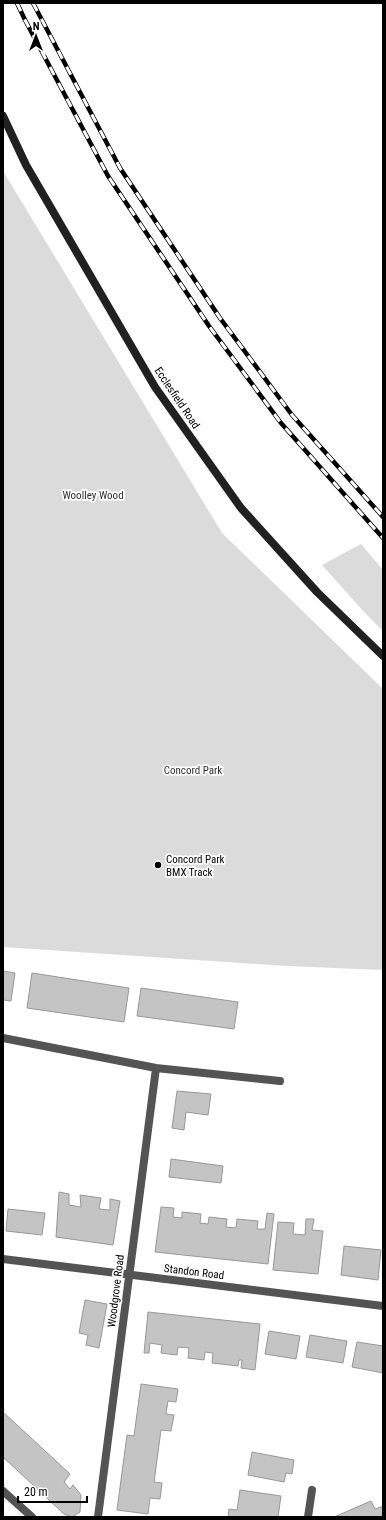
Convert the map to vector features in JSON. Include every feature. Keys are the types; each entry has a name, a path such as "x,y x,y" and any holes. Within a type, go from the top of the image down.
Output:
{"main road":[{"name":"Ecclesfield Road","path":"3,116 26,165 159,393 241,508 317,592 383,656"}],"street":[{"path":"3,1038 156,1068 280,1081"},
{"name":"Woodgrove Road","path":"98,1517 128,1275 156,1068"},
{"name":"Standon Road","path":"3,1259 383,1306"},
{"path":"3,1490 32,1517"},
{"path":"308,1517 312,1490"}],"green space":[{"name":"Concord Park","path":"3,171 222,533 383,689 383,970 287,966 3,947"},
{"path":"361,544 383,570 383,631 322,565"}],"building":[{"path":"3,971 15,973 11,1001 3,1000"},
{"path":"32,973 129,988 124,1022 27,1008"},
{"path":"141,988 238,1002 234,1029 137,1016"},
{"path":"177,1091 211,1094 208,1115 186,1112 184,1130 172,1128"},
{"path":"171,1159 223,1166 221,1183 169,1177"},
{"path":"59,1192 69,1194 69,1205 81,1207 80,1195 101,1198 99,1209 110,1210 110,1199 120,1201 113,1245 56,1237"},
{"path":"161,1207 174,1208 173,1217 182,1218 182,1212 201,1214 200,1223 208,1224 209,1217 227,1219 226,1227 236,1228 237,1219 258,1221 257,1229 265,1229 267,1213 274,1214 268,1264 155,1252"},
{"path":"8,1209 45,1213 42,1235 6,1231"},
{"path":"306,1219 314,1219 312,1230 323,1231 318,1274 273,1270 278,1222 294,1223 293,1234 305,1235"},
{"path":"344,1246 381,1250 378,1280 341,1275"},
{"path":"85,1300 107,1304 99,1348 86,1345 88,1335 79,1333"},
{"path":"148,1312 260,1324 255,1370 241,1368 242,1360 239,1360 238,1366 212,1363 213,1353 205,1352 204,1360 188,1358 189,1348 178,1347 177,1355 161,1353 162,1345 150,1343 149,1353 144,1353"},
{"path":"269,1331 300,1336 296,1359 265,1354"},
{"path":"310,1335 347,1341 343,1363 306,1357"},
{"path":"357,1342 383,1346 383,1373 352,1367"},
{"path":"141,1384 178,1389 176,1402 168,1401 166,1414 174,1415 171,1431 161,1430 154,1482 162,1483 160,1499 150,1498 148,1514 117,1510 127,1435 134,1436"},
{"path":"3,1412 70,1474 64,1482 70,1489 73,1485 81,1495 80,1512 72,1517 64,1514 3,1457"},
{"path":"252,1452 294,1460 292,1474 286,1473 284,1482 248,1475"},
{"path":"240,1490 281,1496 278,1517 228,1517 229,1509 237,1510"},
{"path":"371,1501 375,1509 383,1506 383,1517 334,1517"}],"railway":[{"path":"17,3 108,176 209,326 281,423 383,538"},
{"path":"33,3 120,168 220,318 292,415 383,517"}],"place":[{"name":"Concord Park BMX Track","path":"158,865"}],"park label":[{"name":"Woolley Wood","path":"93,495"}]}
